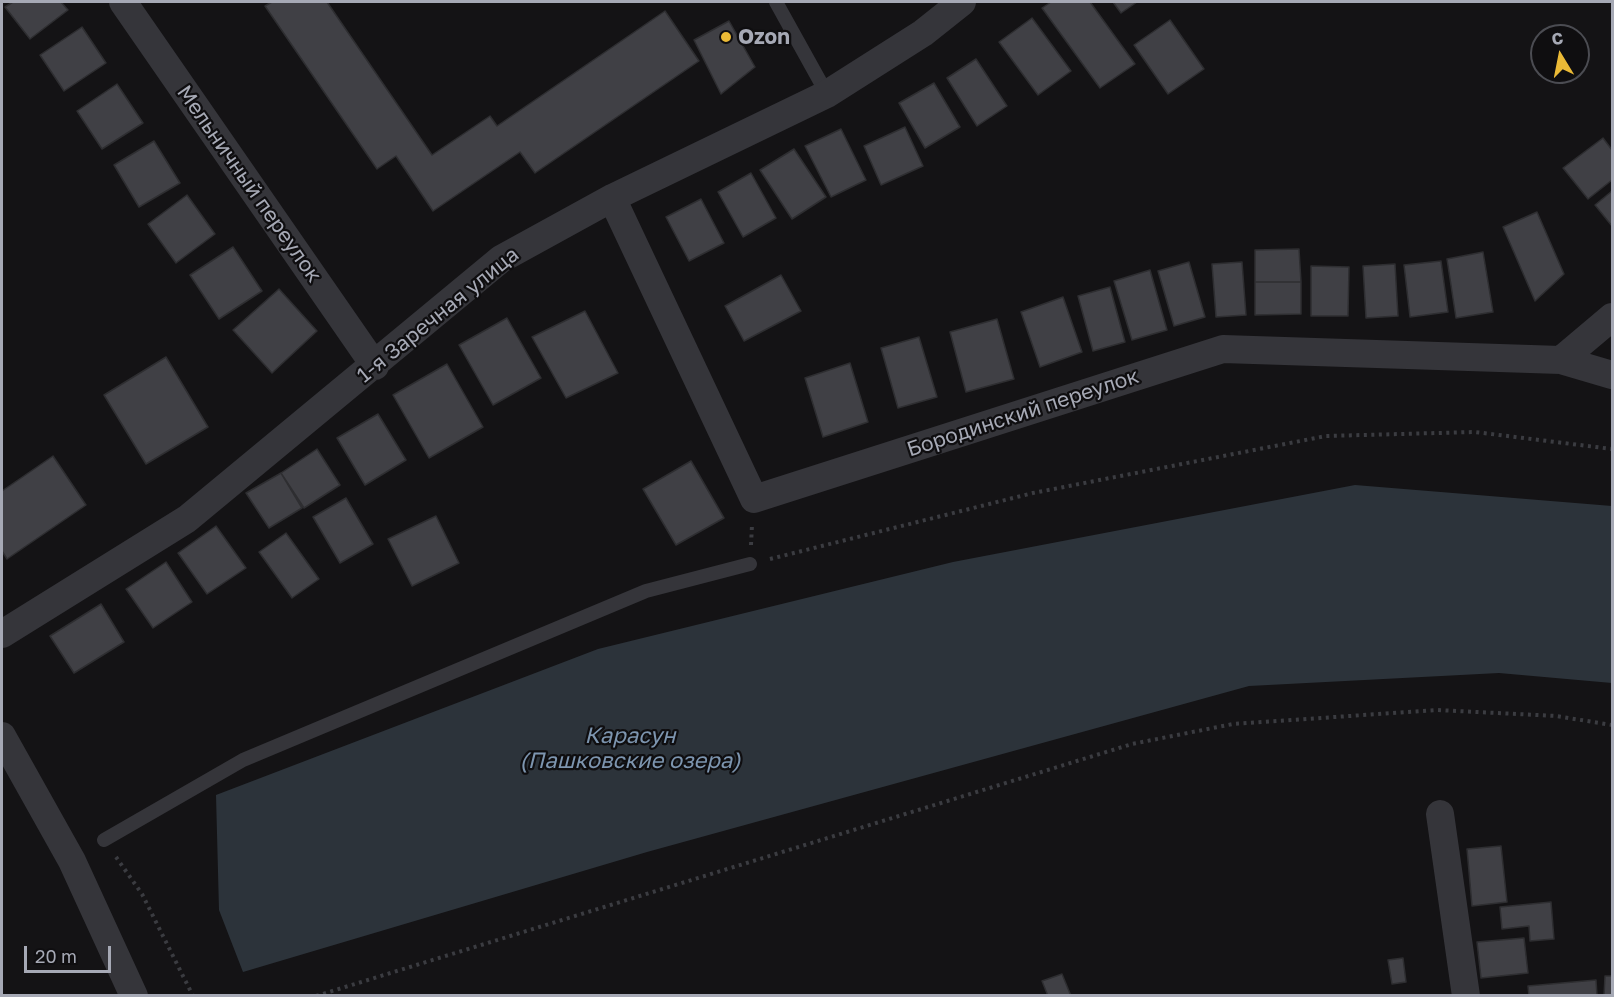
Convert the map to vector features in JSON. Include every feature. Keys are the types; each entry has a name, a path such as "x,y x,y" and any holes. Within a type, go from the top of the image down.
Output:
{"street":[{"name":"Мельничный переулок","path":"123,2 375,366"},
{"name":"1-я Заречная улица","path":"2,634 187,519 375,366 501,259 612,198 827,94 923,33 962,2"},
{"path":"612,198 754,499"},
{"path":"1561,360 1612,317"},
{"name":"Бородинский переулок","path":"754,499 1223,349 1561,360 1612,375"},
{"path":"2,736 72,861 134,996"},
{"path":"1440,814 1466,996"}],"lane":[{"path":"776,2 827,94"},
{"path":"104,840 243,760 646,591 750,564"}],"path":[{"path":"754,499 750,564 1033,493 1326,436 1475,432 1612,449"},
{"path":"316,996 1132,744 1233,724 1437,710 1556,716 1612,725"},
{"path":"104,840 142,894 193,996"}],"water":[{"name":"Карасун (Пашковские озера)","path":"1355,485 1612,506 1612,683 1499,673 1249,686 647,852 243,972 219,910 216,795 598,649 953,562"}],"building":[{"path":"13,2 61,2 68,10 30,39 5,7"},
{"path":"272,2 327,2 432,155 490,116 497,126 665,11 699,61 535,173 520,152 433,211 396,156 377,169 265,6"},
{"path":"1051,2 1090,2 1135,64 1100,88 1042,8"},
{"path":"1113,2 1137,2 1121,13"},
{"path":"1032,18 1071,71 1038,95 999,42"},
{"path":"1170,20 1204,69 1168,94 1134,45"},
{"path":"729,21 755,67 721,94 694,40"},
{"path":"82,27 106,63 64,91 40,55"},
{"path":"976,59 1007,106 977,126 947,78"},
{"path":"934,83 960,127 925,148 899,103"},
{"path":"117,84 143,123 102,149 77,111"},
{"path":"905,127 923,166 881,185 864,146"},
{"path":"841,129 866,180 831,197 805,146"},
{"path":"1603,138 1612,150 1612,180 1588,199 1563,168"},
{"path":"154,141 180,183 139,207 114,165"},
{"path":"794,149 826,197 792,219 760,170"},
{"path":"751,173 776,218 743,237 718,192"},
{"path":"1612,191 1612,226 1595,205"},
{"path":"187,195 215,234 176,263 148,224"},
{"path":"701,199 724,243 689,261 666,217"},
{"path":"1537,212 1564,274 1535,301 1503,227"},
{"path":"233,247 262,291 219,319 190,275"},
{"path":"1299,249 1301,282 1255,282 1255,250"},
{"path":"1483,252 1493,312 1456,318 1447,259"},
{"path":"1441,261 1448,312 1410,317 1404,265"},
{"path":"1189,262 1205,317 1174,326 1158,271"},
{"path":"1242,262 1246,315 1216,317 1212,264"},
{"path":"1395,264 1398,316 1366,318 1363,266"},
{"path":"1311,266 1349,267 1348,316 1311,316"},
{"path":"1150,270 1167,330 1132,340 1114,281"},
{"path":"781,275 801,311 744,341 725,306"},
{"path":"1255,282 1301,282 1301,314 1255,315"},
{"path":"1110,287 1125,342 1093,351 1078,296"},
{"path":"279,289 317,331 272,373 233,330"},
{"path":"1063,297 1082,352 1040,367 1021,312"},
{"path":"585,311 618,373 566,398 532,337"},
{"path":"507,318 541,378 493,405 459,345"},
{"path":"997,319 1014,379 966,392 950,332"},
{"path":"919,337 937,397 898,408 881,348"},
{"path":"166,357 208,427 146,464 104,395"},
{"path":"850,363 868,422 823,437 805,378"},
{"path":"447,364 483,427 429,458 393,395"},
{"path":"378,414 406,460 365,485 337,438"},
{"path":"317,449 340,485 304,508 281,473"},
{"path":"53,456 86,505 7,559 2,551 2,491"},
{"path":"691,461 724,518 676,545 643,489"},
{"path":"281,473 302,508 269,528 246,493"},
{"path":"346,498 373,544 340,563 313,517"},
{"path":"436,516 459,563 412,586 388,539"},
{"path":"216,526 246,568 207,594 178,553"},
{"path":"286,533 319,579 292,598 259,552"},
{"path":"166,562 192,602 153,628 126,589"},
{"path":"101,604 124,642 74,673 50,636"},
{"path":"1501,846 1507,902 1472,906 1467,849"},
{"path":"1551,902 1554,939 1530,941 1529,926 1502,929 1500,907"},
{"path":"1524,938 1528,973 1481,978 1477,942"},
{"path":"1403,958 1406,982 1392,984 1388,960"},
{"path":"1062,974 1071,996 1048,996 1042,981"},
{"path":"1605,976 1612,976 1612,996 1604,996"},
{"path":"1596,980 1597,996 1529,996 1528,986"}],"place":[{"name":"Ozon","path":"726,37"}]}
